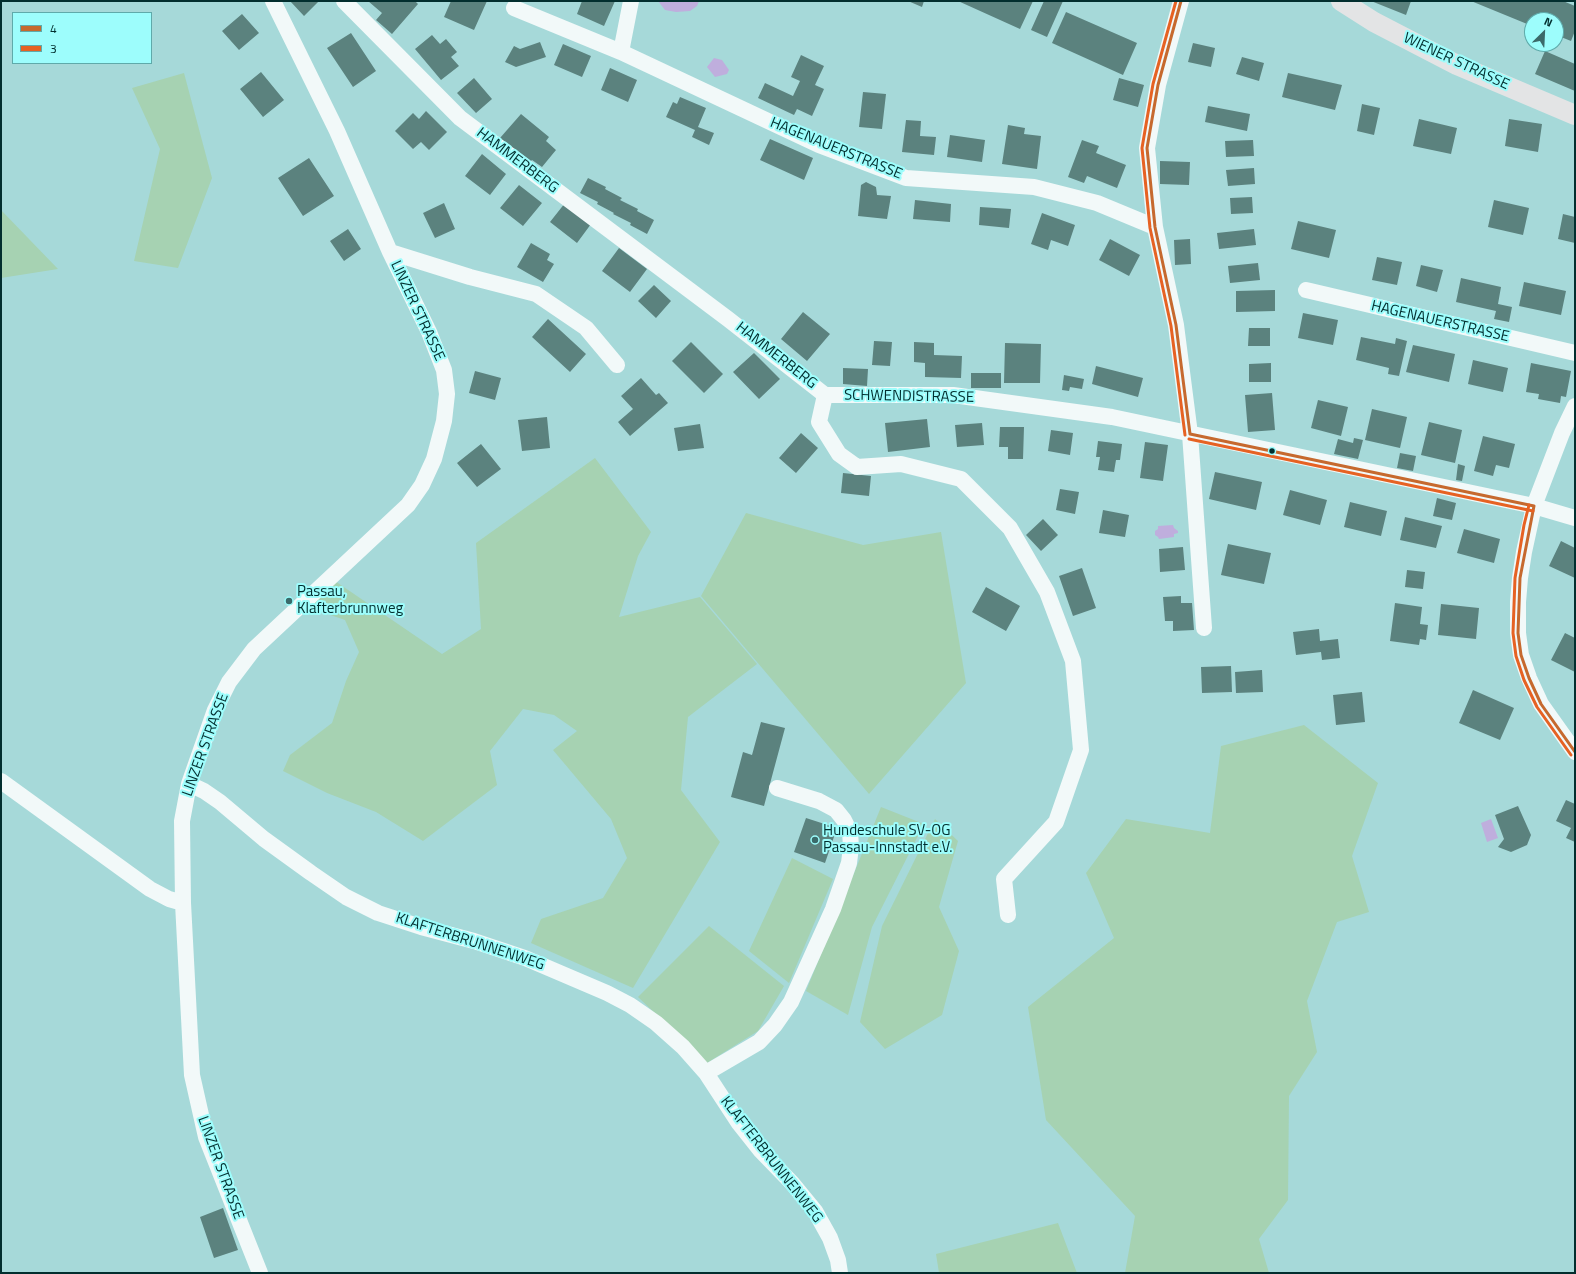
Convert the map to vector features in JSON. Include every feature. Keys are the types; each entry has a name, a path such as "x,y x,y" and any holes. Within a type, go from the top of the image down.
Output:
{"main road":[{"name":"WIENER STRASSE","path":"1341,1 1374,22 1457,65 1575,116"}],"street":[{"name":"LINZER STRASSE","path":"260,1273 206,1137 192,1075 183,903 182,821 189,784 216,710 229,682 254,649 408,505 422,485 434,459 444,421 447,394 444,370 429,332 390,252 337,131 273,1"},
{"name":"HAMMERBERG","path":"344,1 460,118 728,318 825,395 819,422 839,454 857,467 901,464 961,479 1010,528 1047,592 1073,661 1081,750 1056,822 1004,879 1008,915"},
{"path":"621,52 631,1"},
{"path":"1181,1 1158,86 1147,148 1155,227 1176,325 1190,434 1204,628"},
{"name":"HAGENAUERSTRASSE","path":"514,8 621,52 819,145 906,178 1034,187 1097,203 1155,227"},
{"name":"LINZER STRASSE","path":"390,252 536,294 586,328 617,365"},
{"name":"HAGENAUERSTRASSE","path":"1306,290 1575,353"},
{"name":"SCHWENDISTRASSE","path":"825,395 953,395 1112,417 1534,506 1575,518"},
{"path":"1575,406 1562,433 1534,506 1520,578 1518,633 1521,655 1529,678 1541,704 1575,752"},
{"path":"1,780 150,889 169,899 183,903"},
{"name":"KLAFTERBRUNNENWEG","path":"189,784 204,790 264,839 346,897 378,913 421,927 474,940 525,958 578,980 630,1005 656,1023 683,1047 706,1073 743,1128 815,1211 830,1238 838,1260 840,1273"},
{"path":"706,1073 759,1042 775,1025 791,1002 833,910 849,864 851,846 850,832 844,820 836,810 819,801 777,788"}],"green space":[{"path":"184,73 212,178 178,268 134,261 160,149 132,88"},
{"path":"1,210 58,269 1,278"},
{"path":"595,458 651,532 638,556 619,617 700,597 757,664 688,717 681,790 720,842 633,988 531,943 541,919 603,898 627,858 611,819 553,750 577,731 554,715 523,709 490,751 497,785 423,841 376,812 327,793 283,771 290,755 332,723 346,681 359,652 345,620 307,607 335,581 442,654 481,629 476,543"},
{"path":"746,513 863,545 941,532 966,683 869,794 701,596"},
{"path":"1304,725 1378,783 1352,856 1369,912 1337,922 1307,1001 1317,1052 1289,1096 1288,1200 1259,1239 1269,1273 1125,1273 1135,1216 1046,1120 1028,1007 1114,938 1086,873 1126,819 1210,833 1221,746"},
{"path":"881,807 924,824 872,927 848,1015 806,991"},
{"path":"935,819 958,841 939,907 959,951 942,1015 885,1049 860,1022 882,926"},
{"path":"792,858 833,879 789,983 749,951"},
{"path":"709,926 784,986 758,1031 707,1063 638,997"},
{"path":"1058,1223 1077,1273 939,1273 936,1254"}],"shaded area":[{"path":"658,1 699,1 697,6 690,11 676,12 665,10"},
{"path":"714,58 722,60 729,70 727,74 715,77 707,67"},
{"path":"1173,525 1178,531 1178,533 1174,534 1174,537 1159,539 1155,535 1155,531 1158,529 1158,526"},
{"path":"1491,819 1498,838 1487,842 1481,823"}],"building":[{"path":"290,1 319,1 304,16"},
{"path":"368,1 415,1 418,4 392,34 376,20 382,13"},
{"path":"451,1 487,1 474,30 444,17"},
{"path":"582,1 615,1 604,26 577,14"},
{"path":"908,1 924,1 922,7"},
{"path":"958,1 1033,1 1020,29"},
{"path":"1044,1 1063,1 1047,37 1031,30"},
{"path":"1371,1 1411,1 1406,15"},
{"path":"1471,1 1563,1 1575,6 1575,31 1571,41 1564,38 1564,12 1524,12 1524,23"},
{"path":"1066,12 1137,43 1123,75 1052,43"},
{"path":"242,14 259,33 239,50 222,31"},
{"path":"351,33 376,71 353,87 327,48"},
{"path":"432,35 440,44 446,39 457,52 451,57 459,66 441,80 415,49"},
{"path":"540,42 546,57 516,67 505,62 514,46 520,49"},
{"path":"1193,43 1215,48 1211,67 1188,62"},
{"path":"563,44 591,56 582,77 554,65"},
{"path":"1545,52 1547,52 1575,64 1575,91 1535,74"},
{"path":"801,55 824,66 815,85 824,89 812,116 797,109 794,115 758,98 765,83 793,96 800,81 791,77"},
{"path":"1242,57 1264,63 1259,81 1236,74"},
{"path":"610,68 637,80 628,102 601,90"},
{"path":"261,72 284,100 263,117 240,89"},
{"path":"1288,73 1342,85 1335,110 1282,97"},
{"path":"474,78 492,99 476,113 457,93"},
{"path":"1119,78 1144,85 1138,107 1113,100"},
{"path":"863,92 886,94 882,129 859,127"},
{"path":"680,97 706,108 698,127 714,133 709,145 692,137 695,130 666,117 673,102 677,104"},
{"path":"1362,104 1380,108 1374,135 1357,131"},
{"path":"1208,106 1250,114 1247,131 1205,122"},
{"path":"426,111 447,132 429,150 421,142 413,149 395,131 413,113 419,119"},
{"path":"521,114 549,137 546,141 556,150 542,167 532,160 530,162 500,138"},
{"path":"1419,119 1457,128 1451,154 1413,146"},
{"path":"1509,119 1542,124 1538,152 1505,146"},
{"path":"906,120 921,121 920,136 936,137 934,155 902,152"},
{"path":"1008,125 1025,128 1024,134 1041,136 1037,169 1002,164"},
{"path":"950,135 985,140 982,162 947,157"},
{"path":"770,139 813,158 804,180 760,160"},
{"path":"1082,140 1099,146 1096,153 1126,165 1117,188 1087,176 1084,183 1068,177"},
{"path":"1253,140 1254,156 1226,157 1225,141"},
{"path":"482,154 506,174 490,195 465,176"},
{"path":"309,158 334,196 303,216 278,178"},
{"path":"1160,161 1190,162 1189,185 1160,184"},
{"path":"1254,168 1255,184 1228,186 1226,170"},
{"path":"588,178 606,187 605,189 622,198 620,200 638,209 637,211 654,220 647,234 630,225 631,223 597,204 598,202 580,193"},
{"path":"866,182 876,187 877,195 891,196 887,219 858,216 861,185"},
{"path":"519,185 542,203 523,226 500,208"},
{"path":"1252,197 1253,213 1231,214 1230,198"},
{"path":"915,200 951,204 950,222 913,219"},
{"path":"1494,200 1529,208 1523,235 1488,227"},
{"path":"444,203 455,229 435,238 423,213"},
{"path":"565,203 591,224 577,243 550,222"},
{"path":"980,207 1011,209 1009,228 979,225"},
{"path":"1042,213 1075,225 1068,246 1051,240 1048,250 1031,244"},
{"path":"1563,214 1575,217 1575,243 1558,239"},
{"path":"1298,221 1336,230 1329,258 1291,249"},
{"path":"348,229 361,249 344,261 330,241"},
{"path":"1254,229 1256,245 1219,249 1217,233"},
{"path":"1110,239 1140,255 1129,276 1099,260"},
{"path":"1190,239 1191,264 1175,265 1174,240"},
{"path":"531,243 550,254 547,260 554,264 543,282 517,267"},
{"path":"619,248 647,269 630,292 602,271"},
{"path":"1377,257 1402,262 1397,285 1372,280"},
{"path":"1258,263 1260,280 1230,283 1228,266"},
{"path":"1421,265 1443,270 1437,292 1416,286"},
{"path":"1461,278 1501,287 1498,304 1512,307 1509,322 1494,319 1496,311 1456,302"},
{"path":"1524,282 1566,291 1561,315 1519,306"},
{"path":"654,285 671,301 656,318 638,301"},
{"path":"1275,290 1275,311 1236,312 1236,291"},
{"path":"803,312 830,334 807,361 781,339"},
{"path":"1303,313 1338,320 1333,345 1298,338"},
{"path":"548,319 586,354 570,372 532,337"},
{"path":"1249,328 1270,328 1270,346 1248,346"},
{"path":"1361,337 1395,344 1396,338 1407,341 1399,376 1388,374 1389,368 1356,360"},
{"path":"874,341 892,342 890,366 872,365"},
{"path":"691,342 723,374 704,393 672,361"},
{"path":"914,342 934,343 934,355 962,356 961,378 925,377 925,363 914,362"},
{"path":"1005,343 1041,344 1040,383 1004,383"},
{"path":"1413,345 1455,354 1449,382 1406,372"},
{"path":"754,353 780,379 759,399 733,372"},
{"path":"1473,360 1508,368 1503,392 1468,384"},
{"path":"1271,363 1271,382 1249,382 1249,364"},
{"path":"1531,363 1571,371 1566,397 1561,396 1560,403 1538,399 1539,394 1526,392"},
{"path":"1096,366 1143,378 1138,397 1092,384"},
{"path":"843,368 868,369 867,386 843,384"},
{"path":"475,371 501,378 495,400 469,393"},
{"path":"971,373 1001,373 1001,388 971,388"},
{"path":"1064,375 1084,379 1082,389 1070,387 1069,391 1062,390"},
{"path":"641,378 656,395 659,393 668,403 630,436 618,422 633,409 621,396"},
{"path":"1272,393 1275,430 1248,432 1245,395"},
{"path":"1318,400 1348,407 1341,436 1311,428"},
{"path":"1372,409 1407,417 1400,448 1365,440"},
{"path":"547,417 550,448 522,451 518,420"},
{"path":"927,419 930,447 888,452 885,423"},
{"path":"1429,422 1462,430 1455,463 1421,455"},
{"path":"982,423 984,445 957,447 955,425"},
{"path":"700,424 704,448 678,451 674,428"},
{"path":"1000,427 1024,427 1023,459 1008,459 1008,447 999,447"},
{"path":"1051,430 1073,433 1070,455 1048,451"},
{"path":"801,433 818,448 796,473 779,458"},
{"path":"1483,436 1515,444 1509,468 1496,465 1493,476 1474,471"},
{"path":"1354,438 1363,440 1358,459 1334,454 1338,439 1353,443"},
{"path":"1098,441 1122,444 1120,460 1116,460 1114,472 1098,470 1100,457 1096,457"},
{"path":"1145,442 1168,445 1163,481 1140,478"},
{"path":"481,444 501,469 477,487 457,463"},
{"path":"1400,453 1416,456 1413,471 1397,468"},
{"path":"1458,464 1465,466 1462,481 1456,480"},
{"path":"1215,472 1262,482 1256,510 1209,499"},
{"path":"843,473 871,476 869,496 841,493"},
{"path":"1060,489 1079,492 1075,514 1056,510"},
{"path":"1290,490 1327,500 1320,525 1283,515"},
{"path":"1437,498 1456,503 1452,520 1433,516"},
{"path":"1350,502 1387,511 1381,536 1344,527"},
{"path":"1103,510 1129,515 1125,537 1099,533"},
{"path":"1405,517 1442,526 1436,548 1400,540"},
{"path":"1043,519 1058,535 1041,551 1026,535"},
{"path":"1464,529 1500,539 1494,563 1457,553"},
{"path":"1561,541 1575,548 1575,578 1549,566"},
{"path":"1228,544 1271,553 1264,584 1221,575"},
{"path":"1183,547 1185,570 1160,572 1159,549"},
{"path":"1082,568 1096,608 1073,616 1059,576"},
{"path":"1407,570 1425,572 1423,589 1405,587"},
{"path":"986,587 1020,606 1006,631 972,612"},
{"path":"1181,596 1181,603 1192,603 1194,630 1173,631 1173,621 1165,621 1163,597"},
{"path":"1395,603 1422,607 1420,624 1428,625 1426,640 1420,639 1419,645 1390,641"},
{"path":"1441,604 1479,608 1476,639 1438,635"},
{"path":"1319,629 1320,641 1338,639 1340,658 1322,660 1321,652 1296,655 1293,632"},
{"path":"1565,633 1575,638 1575,672 1551,660"},
{"path":"1231,666 1232,692 1202,693 1201,667"},
{"path":"1262,670 1263,692 1236,693 1235,672"},
{"path":"1473,690 1514,708 1500,740 1459,723"},
{"path":"1362,692 1365,722 1336,725 1333,695"},
{"path":"761,722 785,728 764,806 731,797 743,752 752,755"},
{"path":"1566,800 1575,804 1575,842 1566,838 1571,828 1556,821"},
{"path":"1518,806 1531,835 1527,845 1511,852 1498,847 1504,839 1495,815"},
{"name":"Hundeschule SV-OG Passau-Innstadt e.V.","path":"806,818 837,828 825,863 794,852"},
{"path":"223,1208 238,1250 214,1258 200,1217"}],"transit line":[{"name":"3","path":"1176,1 1153,84 1142,148 1150,228 1171,326 1185,435"},
{"name":"4","path":"1181,1 1158,85 1147,148 1155,227 1176,325 1190,434"},
{"name":"4","path":"1190,434 1534,506"},
{"name":"3","path":"1189,439 1533,511"},
{"name":"3","path":"1529,505 1515,578 1513,633 1516,656 1524,680 1537,707 1571,755"},
{"name":"4","path":"1534,506 1520,578 1518,633 1521,655 1529,678 1541,704 1575,752"}],"place":[{"name":"Passau, Klafterbrunnweg","path":"289,601"},
{"name":"Hundeschule SV-OG Passau-Innstadt e.V.","path":"815,840"}]}
